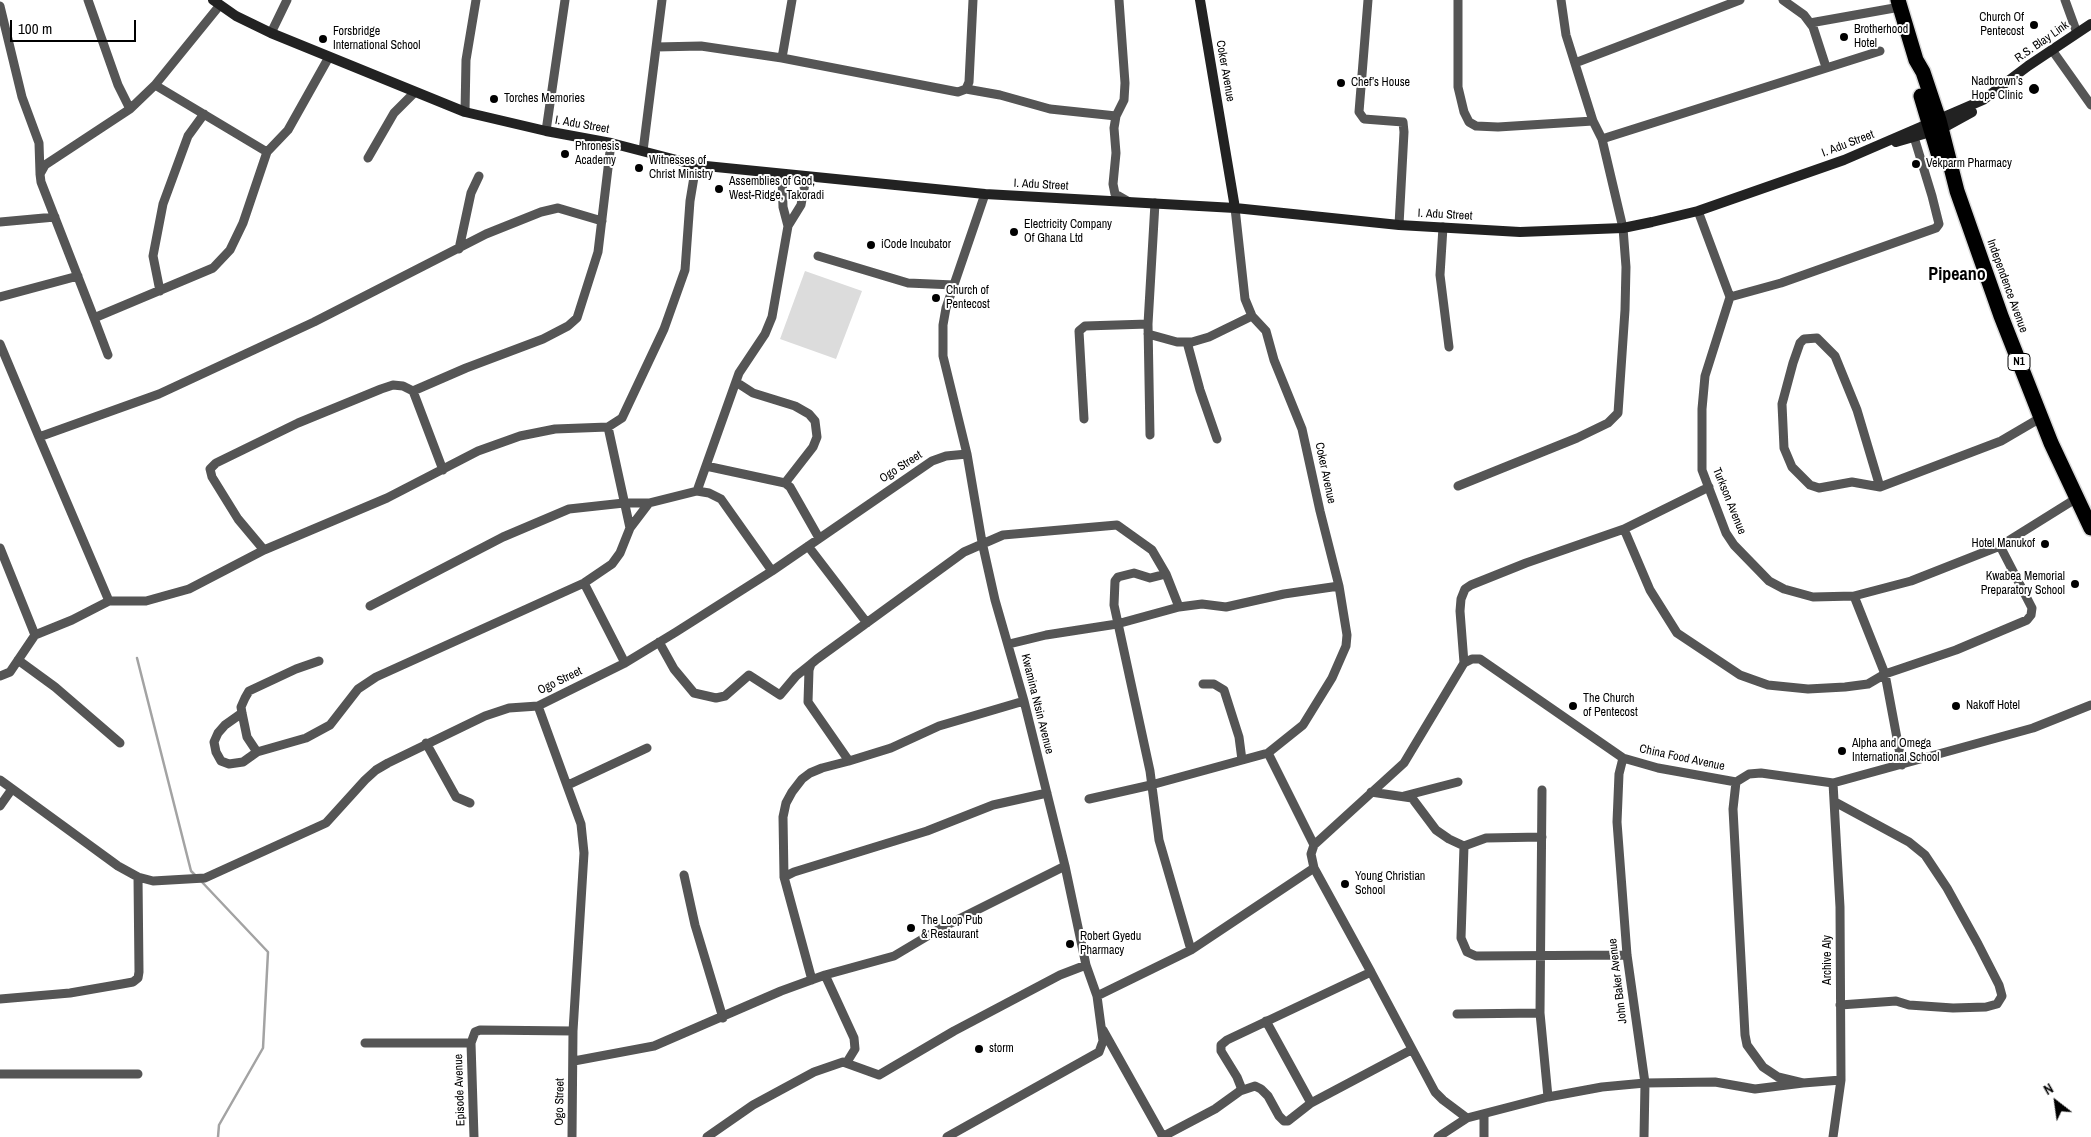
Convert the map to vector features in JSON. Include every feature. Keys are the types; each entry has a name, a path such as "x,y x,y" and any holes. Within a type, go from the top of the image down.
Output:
{"highway":[{"name":"N1","path":"1898,3 1916,60 1915,76 1935,126"},
{"name":"Independence Avenue","path":"1935,126 1946,177 1957,191 2001,316 2042,417 2091,528"}],"street":[{"path":"88,0 118,85 130,109"},
{"path":"271,33 287,0"},
{"path":"465,112 466,60 476,0"},
{"path":"546,131 565,0"},
{"path":"643,151 662,0"},
{"path":"782,58 792,0"},
{"path":"966,89 969,82 973,0"},
{"path":"1119,0 1125,83 1124,100 1116,116 1113,141 1116,153 1113,184 1115,194 1129,202"},
{"name":"Coker Avenue","path":"1089,799 1151,785 1268,753 1303,725 1339,662 1347,635 1340,586 1302,429 1274,360 1266,331 1252,316 1245,299 1235,208 1200,0"},
{"path":"1368,0 1359,112 1364,119 1403,122 1399,225"},
{"path":"1458,0 1458,87 1464,112 1469,122 1476,126 1498,127 1594,121"},
{"path":"1458,486 1577,438 1608,423 1618,413 1625,310 1623,228 1602,139 1594,121 1566,35 1561,0"},
{"path":"1575,64 1740,0"},
{"path":"1783,0 1804,15 1810,22 1826,67"},
{"path":"2065,0 2077,33"},
{"path":"40,174 45,165 58,155 130,109 154,85 217,3"},
{"name":"I. Adu Street","path":"217,3 271,33 465,112 546,131 611,143 696,165 806,178 985,194 1235,208 1399,225 1520,232 1623,228 1698,211 1884,144"},
{"path":"1810,22 1898,3"},
{"path":"0,6 22,97 39,143 41,182 108,355"},
{"name":"R.S. Blay Link","path":"1935,126 1971,113 1983,100 2091,24"},
{"path":"656,47 701,46 782,58 958,92 966,89 1000,95 1050,109 1116,116"},
{"path":"2052,50 2091,105"},
{"path":"1602,139 1880,51"},
{"path":"94,318 213,268 230,250 243,223 267,152 288,130 329,57"},
{"path":"154,85 267,152"},
{"path":"368,158 394,113 415,92"},
{"path":"160,291 153,256 164,204 188,136 204,114"},
{"path":"1884,144 1914,137 1935,126"},
{"path":"1884,144 1892,137 1935,126"},
{"path":"1698,211 1730,297 1781,283 1936,228 1939,224 1914,137"},
{"path":"264,550 238,519 212,477 210,469 216,462 298,423 381,389 393,385 412,391 543,339 568,326 576,318 598,252 611,143"},
{"path":"0,676 10,672 35,635 72,620 109,601 146,601 189,589 264,550 387,498 478,451 520,436 555,429 608,427 622,418 642,380 664,329 685,270 690,201 696,165"},
{"path":"782,175 783,207 788,226"},
{"path":"459,249 471,193 479,176"},
{"path":"697,491 736,382 772,317 788,226 801,205 806,178"},
{"name":"Kwamina Ntsin Avenue","path":"947,1137 1099,1052 1103,1041 1096,996 1086,965 1065,866 1009,644 995,600 982,542 967,454 944,356 943,325 954,285 985,194"},
{"path":"1150,435 1148,324 1155,203"},
{"path":"39,437 159,394 314,322 486,234 551,209 567,210 602,221"},
{"path":"0,222 55,217"},
{"path":"1442,227 1440,275 1449,348"},
{"path":"818,256 908,283 954,285"},
{"path":"0,297 78,276"},
{"name":"Turkson Avenue","path":"1730,297 1705,376 1702,409 1702,470 1726,533 1734,545 1769,581 1784,589 1813,597 1854,596 1911,581 2000,546 2077,498"},
{"path":"1148,334 1162,339 1187,342 1209,337 1252,316"},
{"path":"1084,418 1079,331 1085,326 1148,324"},
{"path":"1880,487 1857,410 1835,356 1817,338 1804,339 1800,343 1793,363 1782,404 1784,448 1792,467 1810,485 1819,488 1852,482 1880,487 2001,441 2042,417"},
{"path":"1187,342 1200,390 1218,439"},
{"path":"0,344 109,601"},
{"path":"736,382 753,393 794,406 809,414 815,421 817,437 813,447 785,483"},
{"path":"412,391 443,470"},
{"path":"608,427 630,528"},
{"name":"Ogo Street","path":"572,1137 573,1031 584,853 580,824 568,785 538,706 625,662 659,642 772,571 932,461 946,456 967,454"},
{"path":"706,466 785,483 790,487 819,538"},
{"path":"1467,1118 1435,1092 1411,1050 1314,868 1311,854 1314,845 1404,763 1464,663 1460,611 1461,599 1465,589 1526,563 1624,529 1709,487"},
{"path":"370,606 502,537 548,516 568,509 648,502 697,491 709,493 721,499 772,571"},
{"path":"242,713 225,725 218,733 214,742 216,752 221,761 229,764 243,762 257,752 306,738 330,725 358,689 376,677 584,582 612,564 620,554 630,528 648,502"},
{"path":"659,642 674,668 694,693 716,698 725,696 749,675 780,695 796,676 811,664 964,552 982,542 1003,535 1117,525 1124,528 1152,550 1166,574 1180,606"},
{"path":"1624,529 1650,590 1677,633 1740,675 1768,685 1808,689 1844,688 1868,684 1885,674 1956,650 2027,620 2031,615 2032,608 2000,546"},
{"path":"808,546 867,623"},
{"path":"0,548 35,635"},
{"path":"1166,574 1150,578 1134,573 1118,577 1115,581 1114,605 1150,771 1158,840 1191,950"},
{"path":"584,582 625,662"},
{"path":"1009,644 1046,635 1117,624 1180,606 1202,604 1226,607 1284,594 1340,586"},
{"path":"1854,596 1885,674 1902,765"},
{"name":"China Food Avenue","path":"1464,663 1472,659 1480,659 1623,758 1658,768 1736,782 1749,774 1762,773 1833,782 1902,765 2033,728 2091,705"},
{"path":"18,660 55,687 120,743"},
{"path":"257,752 247,737 241,707 249,692 296,669 319,661"},
{"path":"811,664 808,702 850,761"},
{"path":"1203,684 1214,684 1224,690 1239,737 1242,760"},
{"path":"812,980 784,877 783,817 786,803 792,792 802,779 810,774 891,748 939,726 1024,701"},
{"path":"0,780 118,866 138,877 153,881 205,878 326,823 376,770 426,744 493,713 510,708 538,706"},
{"path":"426,744 456,797 470,803"},
{"path":"568,785 647,748"},
{"path":"1268,753 1314,845"},
{"name":"John Baker Avenue","path":"1623,758 1619,774 1617,822 1627,955 1644,1083 1644,1137"},
{"path":"1404,796 1458,782"},
{"path":"1736,782 1733,808 1744,1035 1751,1053 1763,1067 1778,1077 1803,1083"},
{"name":"Archive Aly","path":"1833,782 1841,1080 1833,1137"},
{"path":"0,806 12,789"},
{"path":"1542,790 1540,1013 1548,1097"},
{"path":"1371,792 1404,796 1416,801 1436,830 1464,846 1486,838 1542,837"},
{"path":"784,877 794,872 927,831 993,805 1047,793"},
{"path":"1835,802 1902,838 1925,855 1947,888 1978,944 1999,985 2002,996 1997,1004 1986,1007 1953,1008 1909,1005 1896,1001 1840,1004"},
{"path":"1464,846 1461,938 1467,952 1476,956 1541,954 1627,955"},
{"path":"574,1061 654,1046 723,1018 781,991 825,975 894,956 941,928 1065,866"},
{"path":"1096,996 1191,950 1314,868"},
{"path":"684,875 695,925 723,1018"},
{"path":"0,999 70,993 133,982 138,978 138,877"},
{"path":"707,1137 753,1105 814,1072 847,1062 879,1075 989,1012 1060,975 1086,965"},
{"path":"1240,1091 1241,1087 1237,1077 1221,1051 1222,1045 1227,1040 1371,972"},
{"path":"825,975 854,1038 855,1049 847,1062"},
{"path":"1457,1014 1540,1013"},
{"path":"1266,1021 1311,1103"},
{"path":"1102,1028 1162,1137 1214,1109 1240,1091 1255,1086 1261,1089 1284,1121 1295,1118 1311,1103 1411,1050"},
{"path":"365,1043 471,1043 475,1032 480,1030 573,1031"},
{"name":"Episode Avenue","path":"471,1043 474,1137"},
{"path":"0,1074 138,1074"},
{"path":"1438,1137 1467,1118 1548,1097 1602,1087 1644,1083 1715,1082 1756,1089 1841,1080"},
{"path":"1484,1114 1484,1137"}],"shaded area":[{"path":"805,271 862,291 836,359 780,339"}],"waterway":[{"path":"137,658 191,871 196,876"},
{"path":"201,881 268,952 263,1048 219,1125 218,1137"}],"place":[{"name":"Church Of Pentecost","path":"2034,25"},
{"name":"Brotherhood Hotel","path":"1844,37"},
{"name":"Forsbridge International School","path":"323,39"},
{"name":"Chef’s House","path":"1341,83"},
{"name":"Nadbrown’s Hope Clinic","path":"2034,89"},
{"name":"Torches Memories","path":"494,99"},
{"name":"Phronesis Academy","path":"565,154"},
{"name":"Vekparm Pharmacy","path":"1916,164"},
{"name":"Witnesses of Christ Ministry","path":"639,168"},
{"name":"Assemblies of God, West-Ridge, Takoradi","path":"719,189"},
{"name":"Electricity Company Of Ghana Ltd","path":"1014,232"},
{"name":"iCode Incubator","path":"871,245"},
{"name":"Church of Pentecost","path":"936,298"},
{"name":"Hotel Manukof","path":"2045,544"},
{"name":"Kwabea Memorial Preparatory School","path":"2075,584"},
{"name":"The Church of Pentecost","path":"1573,706"},
{"name":"Nakoff Hotel","path":"1956,706"},
{"name":"Alpha and Omega International School","path":"1842,751"},
{"name":"Young Christian School","path":"1345,884"},
{"name":"The Loop Pub & Restaurant","path":"911,928"},
{"name":"Robert Gyedu Pharmacy","path":"1070,944"},
{"name":"storm","path":"979,1049"}],"district":[{"name":"Pipeano","path":"1957,275"}]}
